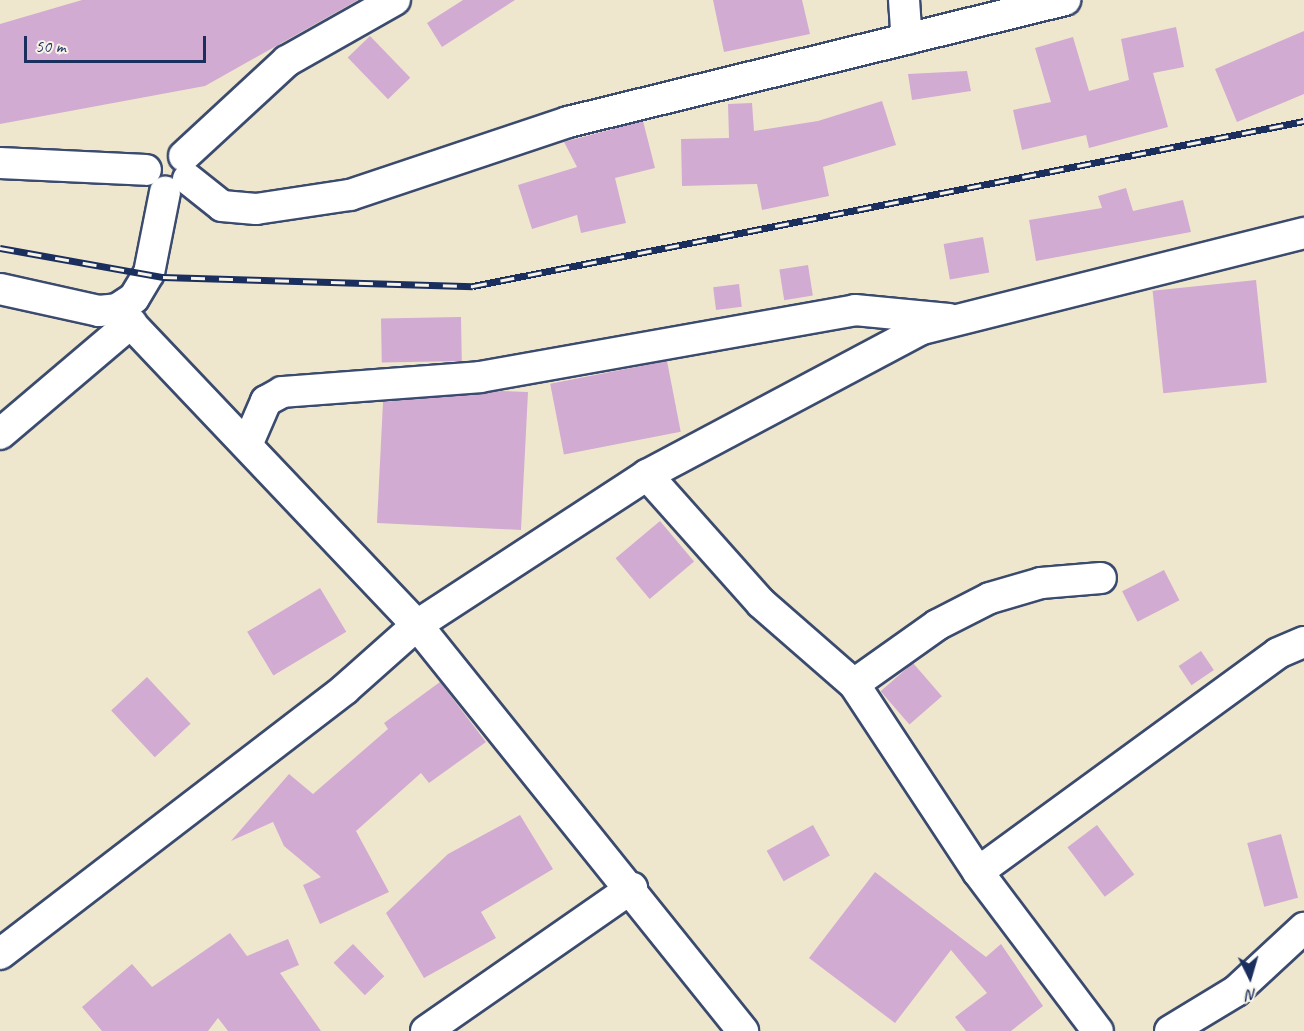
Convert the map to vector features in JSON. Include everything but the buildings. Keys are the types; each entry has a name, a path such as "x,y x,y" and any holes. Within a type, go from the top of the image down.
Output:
{"street":[{"path":"0,434 124,316 149,273 179,176 287,61 395,0"},
{"path":"904,0 907,39"},
{"path":"146,170 160,150 179,176 222,206 256,209 350,195 557,125 1065,0"},
{"path":"0,163 146,170"},
{"path":"146,170 151,185 179,176"},
{"path":"0,954 345,689 417,625 647,476 922,329 952,319 1304,233"},
{"path":"0,289 124,316 417,625 632,888 743,1031"},
{"path":"247,445 266,401 282,392 480,377 855,310 952,319"},
{"path":"647,476 761,603 854,684 978,872 1098,1031"},
{"path":"854,684 937,625 990,598 1041,583 1101,578"},
{"path":"978,872 1278,653 1304,642"},
{"path":"426,1031 632,888"},
{"path":"1170,1031 1236,991 1304,928"}],"railway":[{"path":"0,248 163,277 473,286 1304,121"}]}
